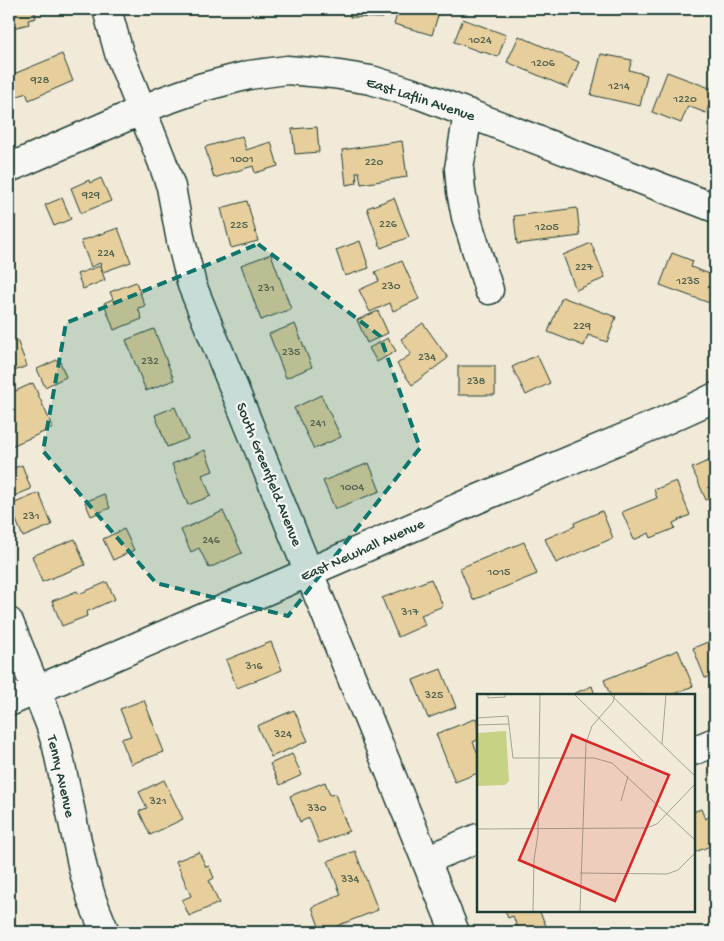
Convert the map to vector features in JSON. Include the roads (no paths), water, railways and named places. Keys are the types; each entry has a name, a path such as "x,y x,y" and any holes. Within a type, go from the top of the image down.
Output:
{"street":[{"name":"South Greenfield Avenue","path":"107,9 119,53 171,187 181,241 192,285 455,932"},
{"name":"East Laflin Avenue","path":"9,168 163,101 203,86 249,74 287,70 371,80 420,95 715,208"},
{"path":"468,113 459,169 460,191 466,217 489,290"},
{"name":"East Newhall Avenue","path":"9,702 489,494 656,424 715,396"},
{"name":"Tenny Avenue","path":"9,622 50,724 57,748 82,869 105,932"},
{"path":"694,751 715,742"},
{"path":"426,860 477,838"}]}
